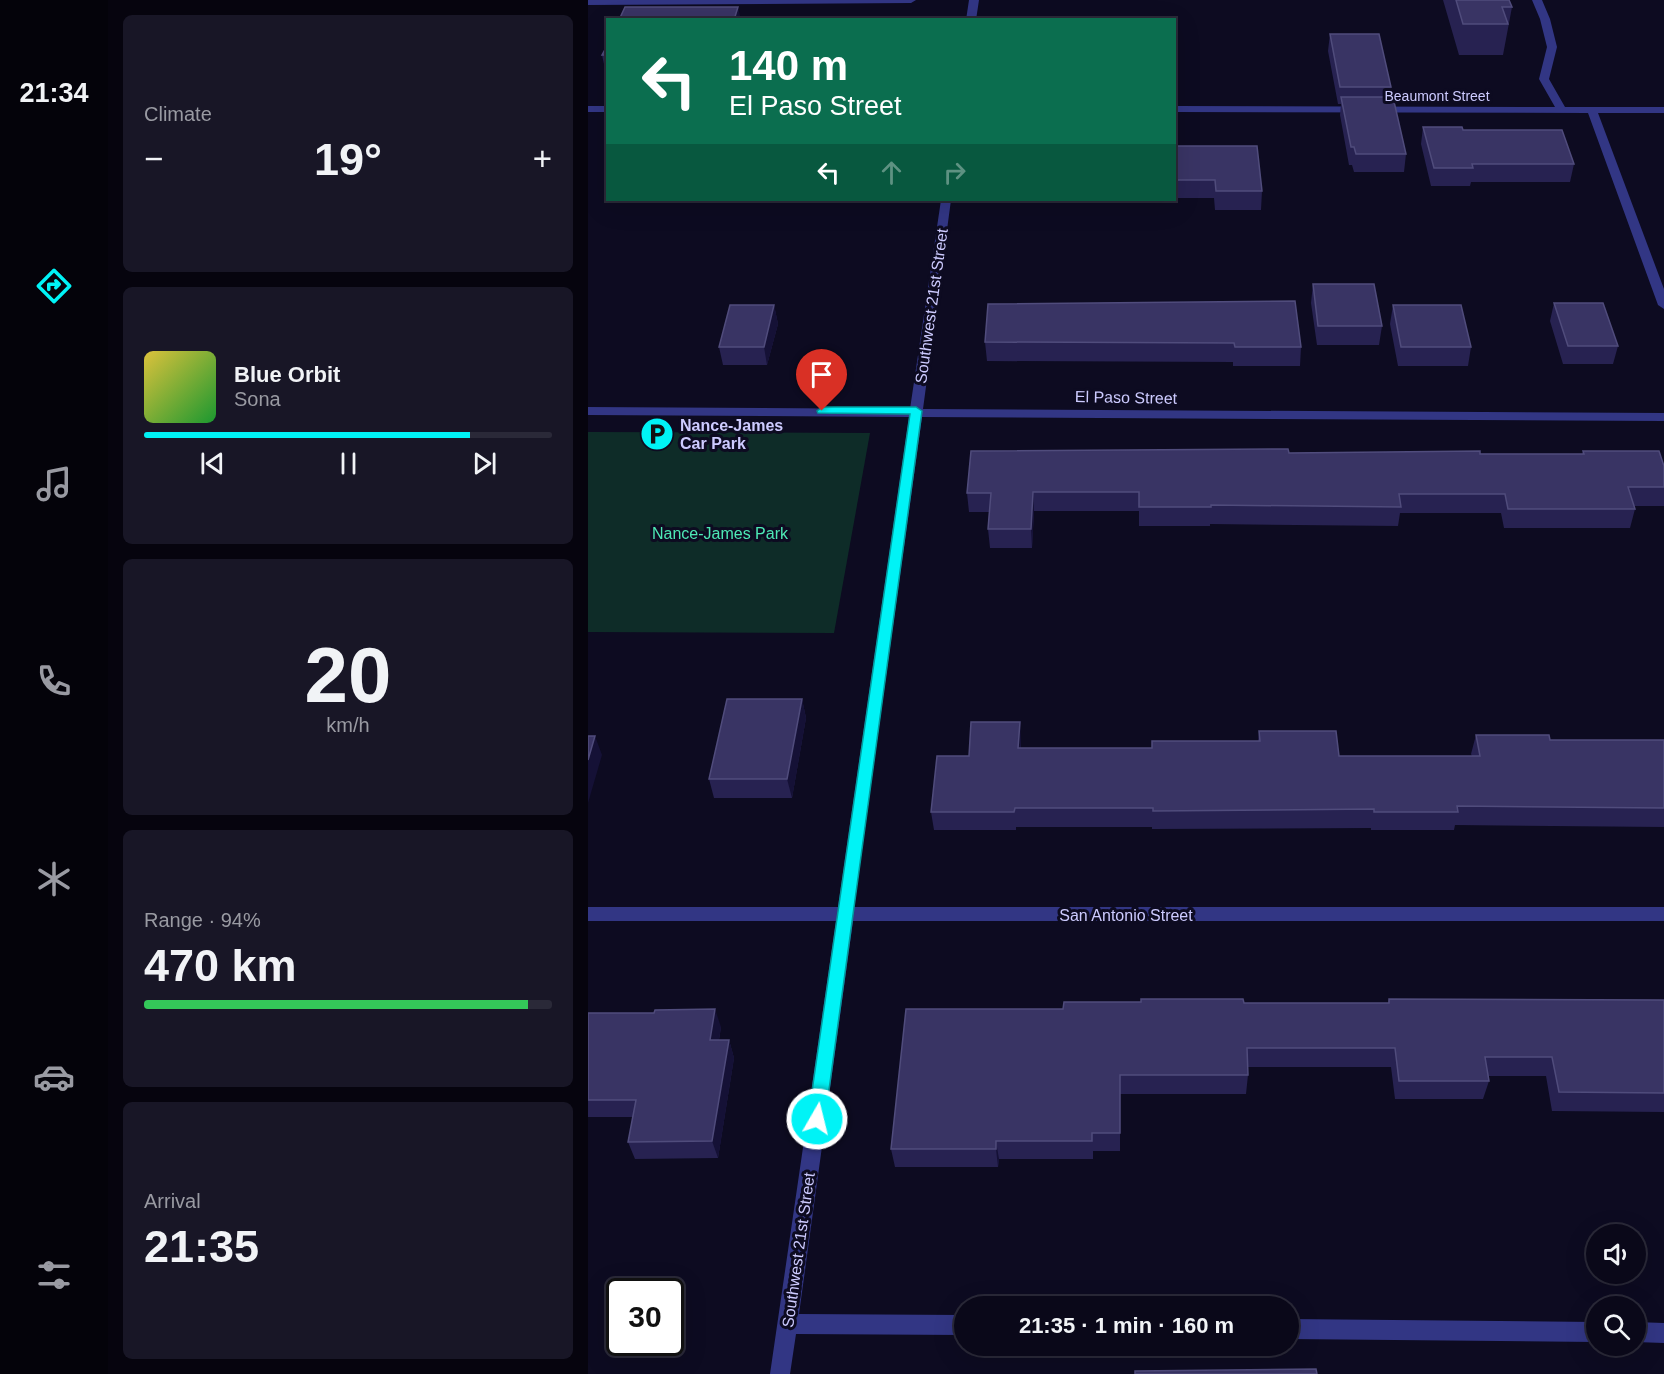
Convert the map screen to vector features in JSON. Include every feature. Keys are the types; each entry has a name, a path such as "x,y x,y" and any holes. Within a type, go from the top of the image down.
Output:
{"street":[{"path":"588,2 911,0"},
{"path":"971,18 974,0"},
{"path":"1537,0 1545,19 1552,47 1544,79 1562,110"},
{"path":"588,110 606,109"},
{"name":"Beaumont Street","path":"1176,109 1664,111"},
{"path":"1592,110 1664,305"},
{"name":"Southwest 21st Street","path":"780,1374 946,201"},
{"name":"El Paso Street","path":"588,411 916,411 1664,417"},
{"name":"San Antonio Street","path":"588,914 1664,914"},
{"path":"787,1324 954,1326"},
{"path":"1299,1329 1586,1332"},
{"path":"1646,1332 1664,1333"}],"green space":[{"name":"Nance-James Park","path":"588,432 870,433 834,633 588,632"}],"building":[{"path":"1456,0 1509,0 1512,7 1502,7 1508,24 1463,24"},
{"path":"625,7 738,7 735,18 620,18"},
{"path":"1330,34 1379,34 1391,87 1340,87"},
{"path":"1341,97 1393,97 1406,154 1356,154 1354,147 1351,147"},
{"path":"1423,127 1462,127 1463,130 1562,130 1574,164 1472,164 1473,168 1434,168"},
{"path":"1176,146 1257,146 1262,191 1216,191 1215,180 1176,180"},
{"path":"1313,284 1374,284 1382,326 1318,326"},
{"path":"1295,301 1301,347 1235,347 1234,343 985,342 988,304"},
{"path":"1554,303 1603,303 1618,346 1568,346"},
{"path":"730,305 774,305 764,347 719,347"},
{"path":"1393,305 1461,305 1471,347 1401,347"},
{"path":"1288,449 1289,453 1480,451 1480,454 1584,454 1583,451 1659,451 1664,466 1664,487 1628,487 1635,509 1508,509 1505,494 1399,494 1401,507 1211,505 1211,507 1139,507 1139,492 1033,492 1031,529 988,529 991,493 967,493 971,451"},
{"path":"727,699 802,699 787,779 709,779"},
{"path":"971,722 1020,722 1018,748 1152,748 1152,741 1260,741 1259,731 1336,731 1339,756 1480,756 1476,735 1549,735 1550,740 1664,740 1664,808 1457,806 1458,812 1374,812 1374,809 1153,811 1153,808 1015,808 1014,812 931,812 937,756 969,756"},
{"path":"588,736 595,736 588,760"},
{"path":"1141,999 1243,999 1244,1003 1389,1003 1389,999 1664,1000 1664,1093 1559,1092 1552,1057 1485,1057 1489,1081 1399,1081 1395,1048 1247,1048 1248,1075 1120,1075 1120,1133 1092,1133 1092,1141 996,1141 996,1149 891,1149 906,1009 1063,1009 1064,1002 1141,1002"},
{"path":"715,1009 710,1040 729,1040 712,1141 628,1142 636,1100 588,1100 588,1013 654,1013 655,1010"},
{"path":"1316,1369 1317,1374 1135,1374 1135,1371"}],"place":[{"name":"Nance-James Car Park","path":"657,434"}],"route":[{"path":"817,1119 916,411 822,411"}]}
